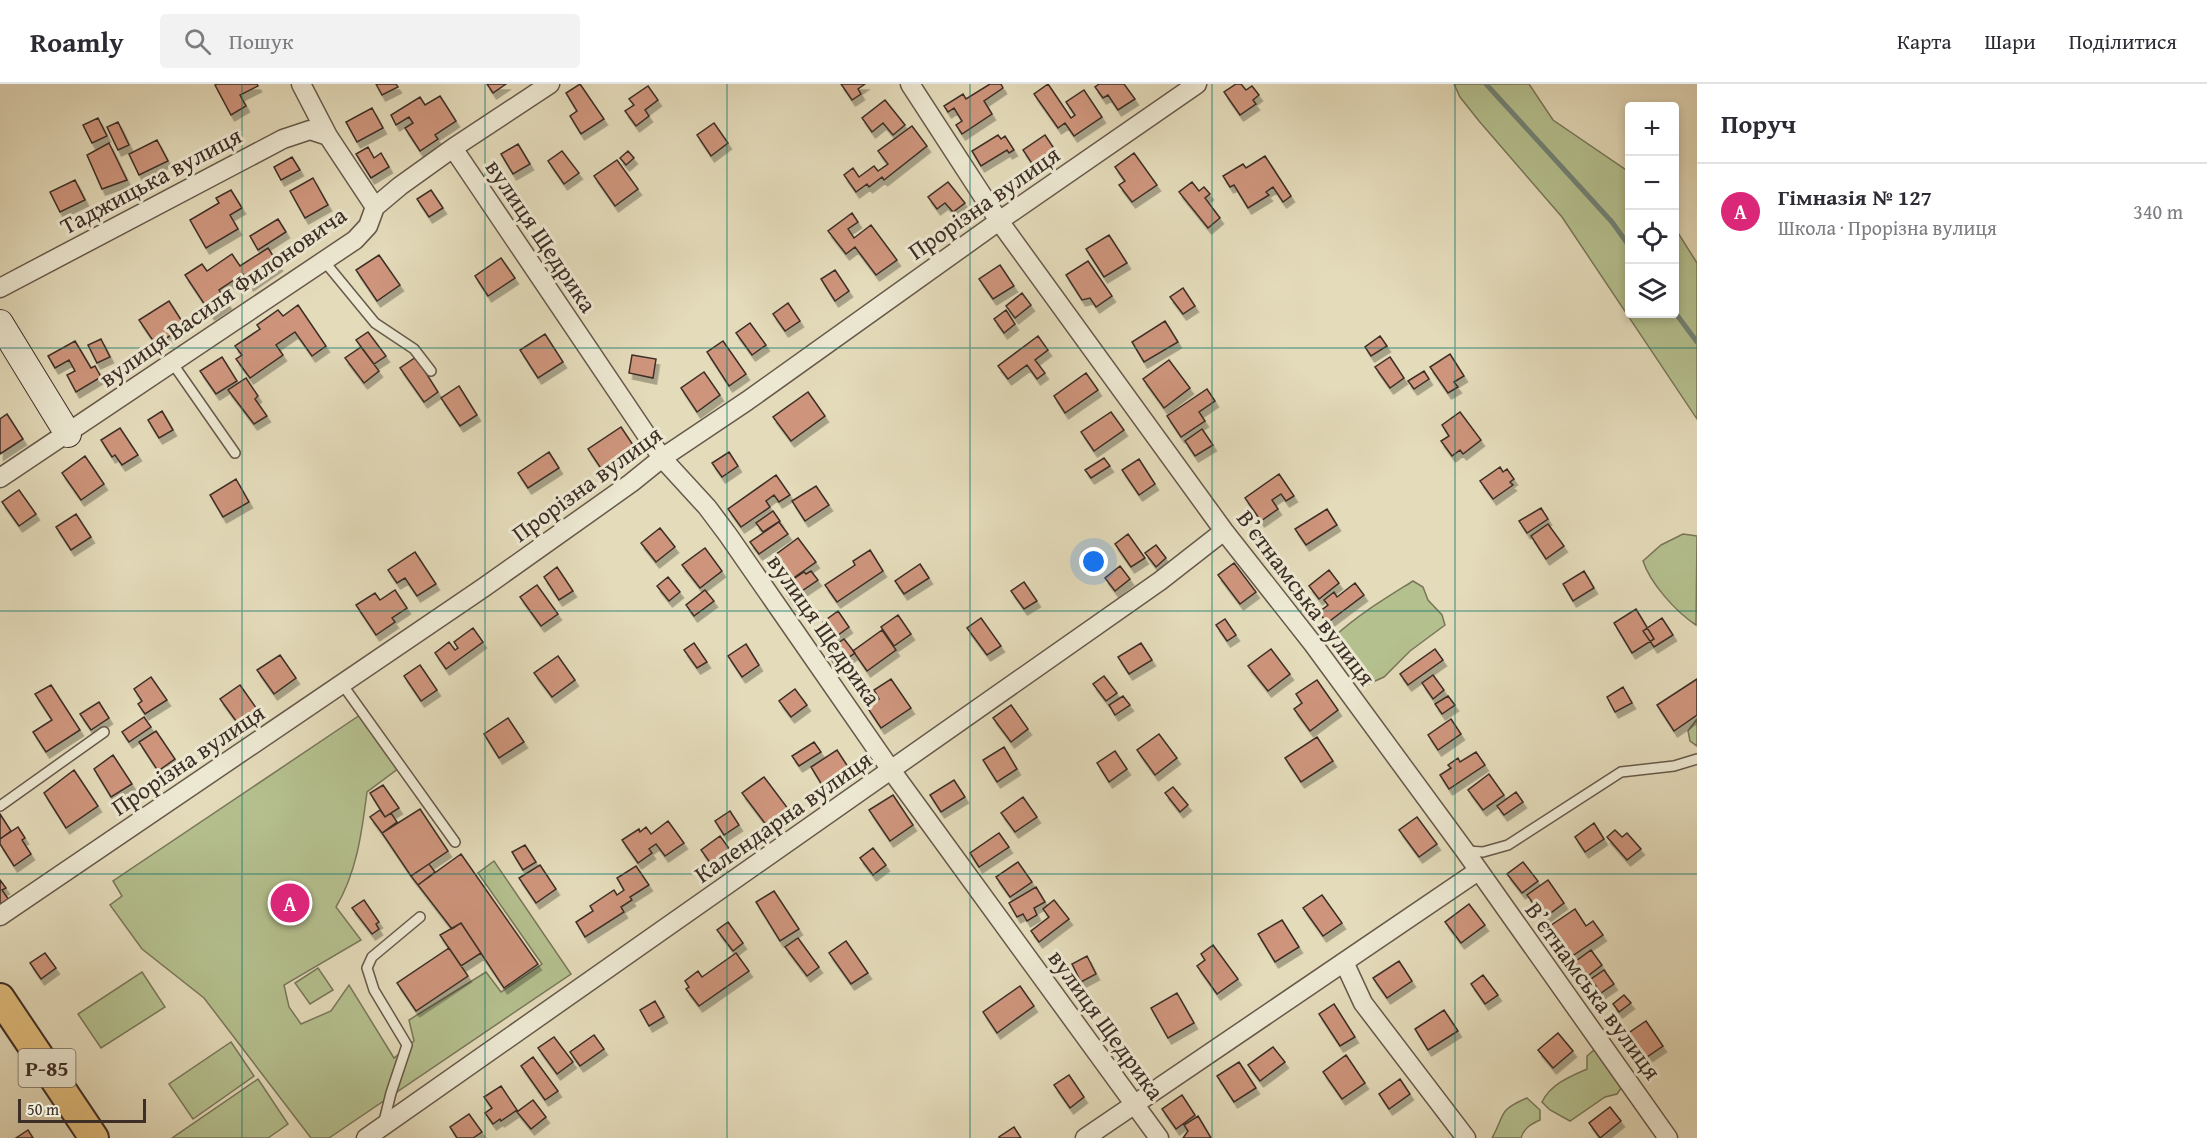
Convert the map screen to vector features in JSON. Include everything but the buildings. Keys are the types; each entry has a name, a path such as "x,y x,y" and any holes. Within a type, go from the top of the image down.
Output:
{"main road":[{"name":"Р-85","path":"0,998 94,1138"}],"street":[{"path":"301,84 328,136 375,207"},
{"name":"вулиця Василя Филоновича","path":"0,478 356,240 368,226 375,207 400,186 550,84"},
{"name":"Вʼєтнамська вулиця","path":"910,84 999,221 1224,531 1313,644 1465,851 1668,1138"},
{"name":"Прорізна вулиця","path":"0,916 483,588 631,483 662,458 747,401 999,221 1197,84"},
{"name":"Таджицька вулиця","path":"0,288 283,139 310,130 328,136"},
{"name":"вулиця Щедрика","path":"453,148 662,458 707,507 728,535 891,770 1159,1138"},
{"path":"0,323 68,434"},
{"name":"Календарна вулиця","path":"366,1138 1160,582 1224,531"},
{"path":"1085,1138 1478,871"},
{"path":"1344,962 1364,1003 1466,1138"}],"lane":[{"path":"324,261 375,323 414,349 430,371"},
{"path":"173,364 235,453"},
{"path":"342,684 455,842"},
{"path":"0,806 104,732"},
{"path":"1465,851 1483,852 1508,845 1621,772 1674,766 1697,759"},
{"path":"382,1127 407,1045 374,990 367,968 372,957 420,917"}],"green space":[{"path":"1454,84 1529,84 1553,120 1625,169 1625,311 1562,217 1460,97"},
{"path":"1679,234 1697,263 1697,419 1630,318 1679,318"},
{"path":"1683,534 1697,536 1696,625 1680,613 1665,596 1651,578 1643,561 1661,545"},
{"path":"1413,581 1423,587 1428,600 1442,615 1445,625 1410,651 1384,677 1366,685 1347,663 1335,636 1363,613"},
{"path":"360,715 399,768 367,792 354,866 336,907 361,940 284,985 289,1007 301,1024 331,1011 349,985 394,1058 414,1041 409,1020 486,972 501,992 542,964 478,873 494,861 571,974 329,1138 311,1138 204,998 142,949 110,905 122,896 113,881"},
{"path":"1697,719 1697,746 1690,741 1688,731"},
{"path":"318,968 333,990 310,1004 295,983"},
{"path":"142,972 165,1007 101,1048 78,1014"},
{"path":"231,1042 254,1076 193,1119 169,1084"},
{"path":"1594,1050 1604,1056 1624,1084 1617,1094 1605,1097 1570,1121 1550,1110 1542,1102 1555,1086 1587,1069 1587,1056"},
{"path":"258,1079 288,1124 268,1138 172,1138"},
{"path":"1527,1098 1540,1110 1540,1120 1528,1127 1521,1138 1492,1138 1506,1110"}],"waterway":[{"path":"1486,84 1612,222 1625,240"},
{"path":"1679,318 1697,342"}],"place":[{"name":"Гімназія № 127","path":"290,903"}]}
